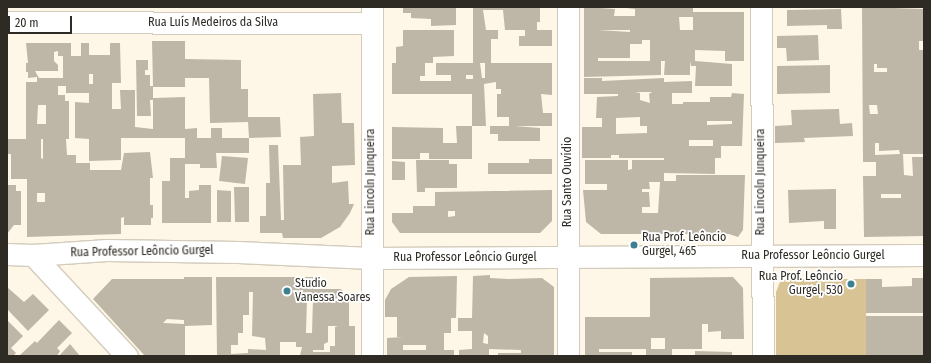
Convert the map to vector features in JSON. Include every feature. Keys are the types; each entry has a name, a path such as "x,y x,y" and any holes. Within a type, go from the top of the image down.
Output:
{"street":[{"name":"Rua Santo Ouvídio","path":"568,7 568,356"},
{"name":"Rua Lincoln Junqueira","path":"761,7 761,257 763,356"},
{"name":"Rua Lincoln Junqueira","path":"372,15 372,356"},
{"name":"Rua Luís Medeiros da Silva","path":"7,22 372,15"},
{"name":"Rua Professor Leôncio Gurgel","path":"7,254 33,255 106,250 238,252 371,258 924,255"},
{"path":"33,255 127,356"}],"shaded area":[{"path":"788,279 866,279 866,356 776,356 776,292 780,282"}],"building":[{"path":"403,7 456,7 456,25 431,26 431,19 411,18 411,13 403,13"},
{"path":"473,7 540,7 540,22 537,22 537,30 552,30 552,46 519,46 519,36 525,36 525,30 505,30 503,10 483,10 486,30 498,30 498,39 491,39 491,63 552,63 552,95 541,94 543,113 552,113 552,126 515,126 540,128 540,141 498,141 498,134 490,134 490,126 509,126 509,117 497,117 497,94 501,94 501,89 496,89 496,82 484,84 486,126 472,126 472,94 392,94 392,63 396,63 396,47 403,46 403,30 454,30 454,56 433,57 433,63 425,63 425,76 420,76 420,81 451,81 451,75 436,75 436,63 473,63","holes":["480,63 485,63 485,78 482,78","466,75 473,75 473,79 466,79"]},
{"path":"584,7 615,9 614,16 635,16 635,9 618,7 693,7 693,12 744,12 744,61 725,61 725,51 695,50 695,61 732,64 732,86 695,86 696,66 691,66 690,61 690,75 664,75 665,61 661,61 661,75 584,77","holes":["679,17 693,17 693,30 680,30","598,30 630,30 630,32","642,40 650,40 650,61 598,61 598,58 630,58 630,44 642,44"]},
{"path":"862,7 924,9 924,41 919,41 919,50 924,50 924,154 903,154 904,175 913,176 912,157 924,157 924,236 864,237 863,176 876,176 876,162 863,162","holes":["874,64 877,64 877,68 887,68 887,72 874,72","869,105 877,105 878,114 870,114","875,143 879,143 879,151 899,150 900,154 875,155","881,194 901,194 901,198 881,198"]},
{"path":"841,9 842,29 827,29 827,25 787,26 787,10"},
{"path":"818,35 819,60 787,61 786,48 777,48 777,36"},
{"path":"152,41 185,41 185,59 241,60 241,89 248,89 248,117 280,117 281,137 249,138 249,153 216,153 217,168 200,168 200,164 185,164 185,198 189,198 189,191 199,190 199,185 211,185 211,223 162,223 162,181 170,181 170,158 185,158 185,138 121,138 121,160 89,161 89,139 75,138 75,102 89,103 89,93 66,93 66,86 58,86 58,95 65,95 65,101 69,101 69,139 66,139 67,155 76,155 76,163 90,163 90,170 121,170 124,153 150,152 153,178 150,178 150,205 153,205 153,218 151,218 151,225 124,225 124,217 121,218 121,234 27,237 27,179 11,179 11,154 7,154 7,139 26,139 26,82 37,82 37,77 28,78 28,72 26,72 26,63 28,63 26,43 71,43 71,56 81,56 81,43 89,43 89,55 110,55 110,43 120,43 121,83 112,83 112,109 121,109 120,90 135,90 135,127 153,129 153,100 150,100 151,116 137,116 136,60 148,60 148,70 145,70 145,75 150,75 150,86 153,86","holes":["58,51 58,56 63,56 63,78 39,78 35,71 58,71 58,65 54,61 54,52","89,74 93,74 93,84 89,84","185,78 209,78 210,123 248,122 249,138 222,138 222,128 211,128 211,138 197,138 197,128 185,129 185,97 153,98 153,87 185,87","38,105 46,105 46,124 37,124","41,139 43,139 43,159 41,158","37,193 45,193 45,202 37,202"]},
{"path":"830,65 830,93 777,94 777,66"},
{"path":"584,78 602,78 602,81 664,78 664,82 692,81 692,93 672,93 672,104 683,104 683,102 710,102 710,97 731,97 732,93 744,94 742,146 721,146 721,158 715,158 715,174 664,173 664,181 676,181 676,175 745,175 743,230 738,237 729,234 601,234 586,222 583,190 607,190 607,184 585,184 585,160 628,160 628,170 632,169 632,160 664,160 664,158 619,158 619,155 611,155 611,158 582,158 582,127 602,127 602,118 596,118 597,97 618,96 618,94 584,94","holes":["635,92 652,92 649,94 650,103 640,100 640,93","640,117 640,126 647,126 647,133 616,134 616,118","707,121 732,121 732,124 707,125","689,140 713,140 713,146 689,146","649,182 660,182 658,213 642,213 642,207 650,207 649,192 642,192 642,189 650,189"]},
{"path":"341,93 342,123 354,123 355,165 332,166 332,183 348,181 349,204 354,204 350,213 340,227 321,238 283,238 282,233 260,233 260,216 266,216 266,183 270,183 269,145 278,145 281,220 284,220 283,165 301,165 300,137 314,136 313,94"},
{"path":"839,109 840,124 852,123 853,136 804,138 805,142 775,143 775,126 792,125 791,110"},
{"path":"456,126 472,126 472,159 429,159 429,153 420,153 420,159 392,159 392,127 443,128 443,143 457,143"},
{"path":"222,156 248,158 245,184 219,181"},
{"path":"529,159 552,159 552,174 488,174 488,163 529,163"},
{"path":"416,160 449,160 449,164 457,164 457,188 425,188 425,192 417,192"},
{"path":"392,161 405,162 405,180 392,180"},
{"path":"7,185 16,185 16,191 21,191 21,225 14,225 7,234"},
{"path":"234,187 249,187 249,222 235,222"},
{"path":"836,189 836,229 824,229 824,221 789,223 788,190"},
{"path":"217,190 231,191 231,222 217,222"},
{"path":"552,190 552,221 540,233 400,233 392,222 392,213 413,213 413,206 435,206 435,192","holes":["448,211 455,211 455,216 448,217"]},
{"path":"490,275 490,278 509,279 542,278 554,287 554,356 498,356 498,353 521,353 521,350 489,349 489,356 459,356 459,350 472,349 472,331 458,331 458,318 472,318 473,276","holes":["484,333 488,336 488,344 483,343"]},
{"path":"457,276 456,318 451,318 451,333 444,333 444,350 454,350 454,356 387,356 387,338 403,337 397,337 397,317 385,317 385,300 391,289 409,277","holes":["403,345 426,345 426,350 403,350"]},
{"path":"184,277 212,277 212,325 185,326 185,356 145,356 93,299 112,279 184,279","holes":["167,319 184,320 184,324 163,323"]},
{"path":"216,277 313,277 313,289 341,289 349,299 349,326 355,326 355,356 300,356 302,347 296,347 296,342 280,342 280,356 217,356","holes":["249,292 253,292 252,336 265,338 266,350 248,349 248,353 231,354 231,345 238,345 238,333 243,333 243,315 249,315","307,297 313,298 312,333 306,333","328,326 338,326 335,327 335,346 330,346 330,352 313,352 313,350 324,350 324,344 328,342"]},
{"path":"733,277 743,288 744,339 721,339 721,331 708,332 708,324 702,324 702,349 672,349 672,356 646,356 646,349 599,349 599,352 632,352 632,356 585,356 585,317 650,317 650,278","holes":["651,338 665,338 665,349 651,349"]},
{"path":"912,278 924,278 924,313 866,313 866,279 882,279 882,287 912,286"},
{"path":"7,287 24,302 33,294 49,310 28,331 7,309"},
{"path":"866,316 924,316 924,356 866,356"},
{"path":"7,320 23,336 11,348 16,353 13,356 7,356"},
{"path":"59,320 72,333 57,348 60,351 57,356 19,356 35,341 37,343"},
{"path":"70,344 80,356 59,356"},
{"path":"695,351 732,352 732,356 695,356"}],"place":[{"name":"Rua Prof. Leôncio Gurgel, 465","path":"634,245"},
{"name":"Rua Prof. Leôncio Gurgel, 530","path":"851,284"},
{"name":"Studio Vanessa Soares","path":"287,291"}]}
